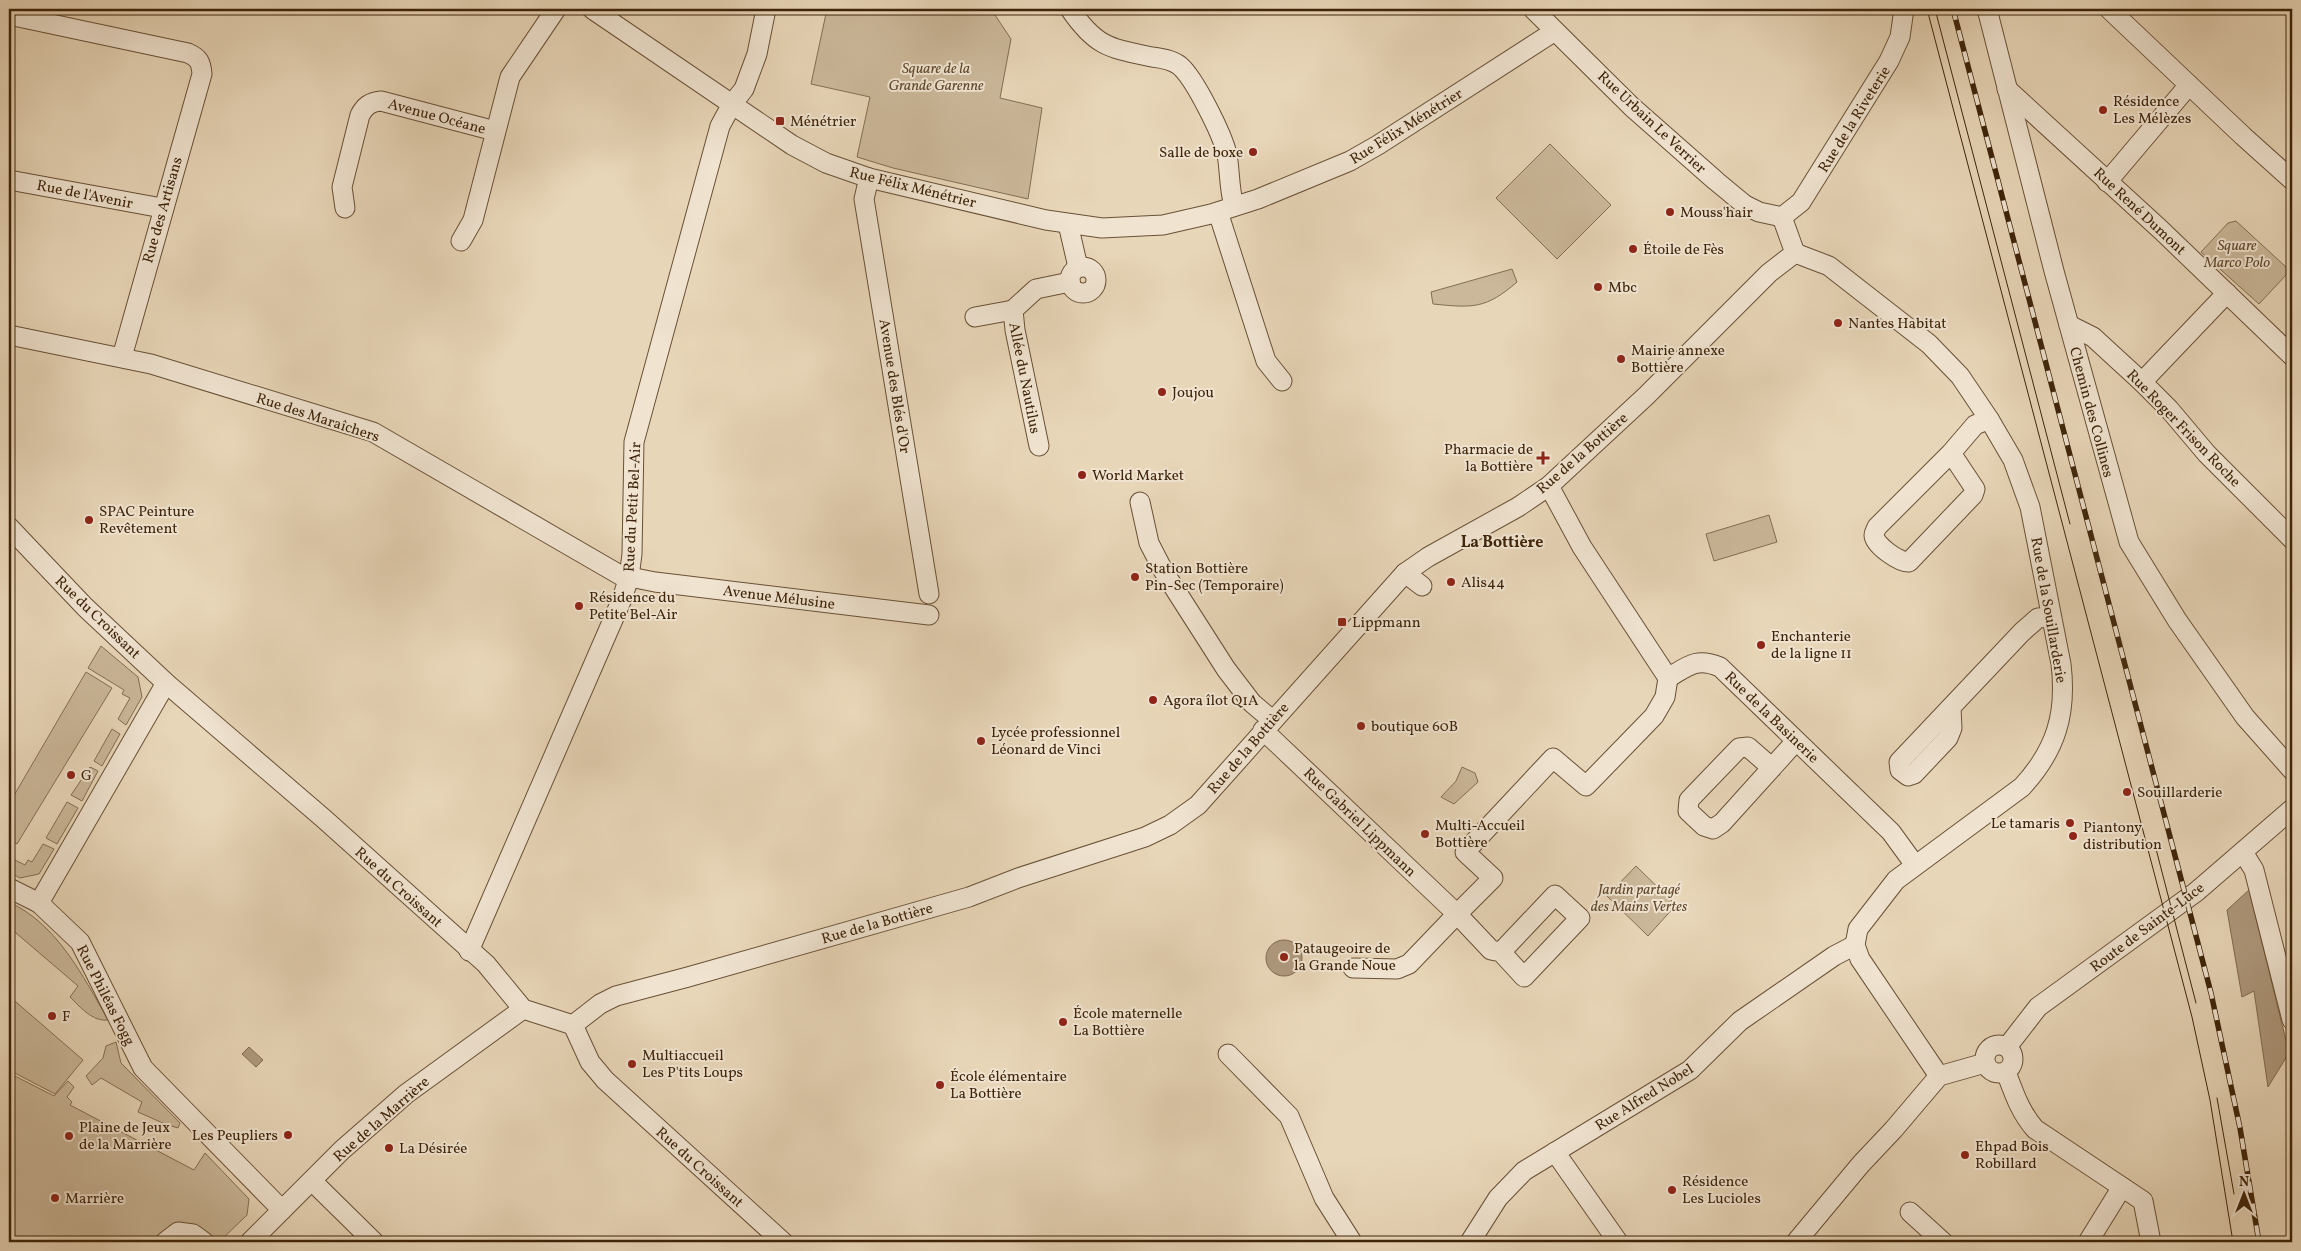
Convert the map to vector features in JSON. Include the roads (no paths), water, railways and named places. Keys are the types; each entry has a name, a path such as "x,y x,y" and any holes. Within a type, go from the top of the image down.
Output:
{"street":[{"name":"Avenue Océane","path":"461,241 473,220 510,77 556,9"},
{"name":"Rue Félix Ménétrier","path":"592,9 792,145 826,163 869,178 1068,224 1102,228 1142,228 1182,222 1226,209 1304,181 1364,153 1555,30"},
{"name":"Rue du Petit Bel-Air","path":"469,951 589,679 622,599 629,577 632,554 634,442 720,126 732,104 744,89 757,54 766,9"},
{"path":"1070,9 1092,36 1106,47 1165,59 1180,66 1198,89 1227,154 1230,192 1226,209 1266,361 1282,381"},
{"name":"Rue Urbain Le Verrier","path":"1532,9 1632,107 1744,205 1759,212 1782,217"},
{"name":"Rue de la Riveterie","path":"1782,217 1801,202 1889,61 1900,36 1904,9"},
{"name":"Chemin des Collines","path":"1986,9 2068,325 2128,542 2177,620 2244,717 2292,770"},
{"path":"2109,9 2189,86 2292,180"},
{"name":"Rue des Artisans","path":"9,15 188,53 198,57 201,64 202,74 162,208 122,357"},
{"path":"2107,182 2189,86"},
{"name":"Rue René Dumont","path":"2007,89 2227,293 2292,356"},
{"name":"Avenue Océane","path":"345,208 342,187 360,115 365,106 372,102 381,101 495,131"},
{"name":"Avenue des Blés d'Or","path":"869,178 864,199 929,594"},
{"name":"Rue de l'Avenir","path":"9,180 162,208"},
{"path":"1782,217 1796,253"},
{"name":"Allée du Nautilus","path":"975,317 1013,310 1036,290 1074,275 1068,224"},
{"name":"Rue de la Souillarderie","path":"1796,253 1829,266 1929,344 1960,376 1989,419 2013,460 2030,507 2063,682 2061,714 2051,746 2038,770 2022,787 1896,880 1858,929 1855,945"},
{"name":"Rue de la Bottière","path":"573,1026 600,1004 634,990 688,977 963,899 1027,875 1145,837 1170,825 1198,804 1405,573 1428,557 1518,506 1549,486 1646,396 1769,273 1796,253"},
{"path":"2142,382 2227,293"},
{"name":"Allée du Nautilus","path":"1013,310 1015,330 1039,446"},
{"name":"Rue Roger Frison Roche","path":"2068,325 2093,337 2142,382 2169,409 2207,454 2292,539"},
{"name":"Rue des Maraîchers","path":"9,335 122,357 373,432 612,571 629,577"},
{"path":"1951,453 1975,489 1973,495 1909,562 1897,559 1876,541 1874,535 1877,527 1951,453 1974,426 1989,419"},
{"path":"1354,968 1398,969 1409,964 1493,878 1465,852 1553,758 1586,786 1654,716 1665,697 1668,678 1582,547 1549,486"},
{"name":"Rue Gabriel Lippmann","path":"1140,502 1149,544 1164,572 1226,669 1267,725 1491,950 1501,952"},
{"name":"Rue du Croissant","path":"9,527 85,606 166,683 323,818 499,978 524,1009"},
{"path":"1405,573 1422,586"},
{"name":"Avenue Mélusine","path":"629,577 929,615"},
{"path":"1952,708 2022,632 2038,618 2051,617"},
{"name":"Rue de la Basinerie","path":"1668,678 1693,663 1706,661 1720,667 1891,832 1915,865"},
{"path":"39,903 166,683"},
{"path":"1772,768 1748,747 1739,748 1689,800 1688,810 1704,826 1713,828 1722,823 1796,742"},
{"name":"Route de Sainte-Luce","path":"2007,1047 2038,1007 2166,915 2292,809"},
{"path":"2243,852 2254,870 2292,1020"},
{"name":"Rue Philéas Fogg","path":"9,888 39,903 80,942 143,1068 282,1210"},
{"path":"1855,945 1865,968 1939,1076"},
{"name":"Rue Alfred Nobel","path":"1470,1242 1509,1185 1524,1171 1690,1070 1740,1021 1834,956 1855,945"},
{"path":"524,1009 573,1026"},
{"name":"Rue de la Marrière","path":"250,1242 342,1150 406,1094 524,1009"},
{"name":"Rue du Croissant","path":"573,1026 590,1062 605,1080 783,1242"},
{"path":"1993,1046 2007,1047 2014,1058 2012,1066 2006,1072 1993,1072 1985,1063 1986,1053 1993,1046"},
{"path":"1228,1054 1289,1116 1324,1198 1352,1242"},
{"path":"1796,1242 1861,1164 1939,1076 1985,1063"},
{"path":"2006,1072 2025,1118 2035,1129 2143,1200 2151,1242"},
{"path":"1555,1152 1618,1242"},
{"path":"312,1181 374,1242"},
{"path":"2088,1242 2122,1187"},
{"path":"1910,1212 1943,1242"},
{"path":"165,1242 178,1232 193,1234 204,1242"}],"tram line":[{"path":"1927,9 2192,1017 2210,1100 2233,1242"},
{"path":"1935,9 2070,524"},
{"path":"2155,845 2196,1003"},
{"path":"2217,1098 2234,1194"}],"railway":[{"path":"1953,9 2211,993 2240,1128 2259,1242"}],"place":[{"name":"Résidence Les Mélèzes","path":"2103,110"},
{"name":"Ménétrier","path":"780,121"},
{"name":"Salle de boxe","path":"1253,152"},
{"name":"Mouss'hair","path":"1670,212"},
{"name":"Étoile de Fès","path":"1633,249"},
{"name":"Mbc","path":"1598,287"},
{"name":"Nantes Habitat","path":"1838,323"},
{"name":"Mairie annexe Bottière","path":"1621,359"},
{"name":"Joujou","path":"1162,392"},
{"name":"Pharmacie de la Bottière","path":"1543,458"},
{"name":"World Market","path":"1082,475"},
{"name":"SPAC Peinture Revêtement","path":"89,520"},
{"name":"Station Bottière Pin-Sec (Temporaire)","path":"1135,577"},
{"name":"Alis44","path":"1451,582"},
{"name":"Résidence du Petite Bel-Air","path":"579,606"},
{"name":"Lippmann","path":"1342,622"},
{"name":"Enchanterie de la ligne 11","path":"1761,645"},
{"name":"Agora îlot Q1A","path":"1153,700"},
{"name":"boutique 60B","path":"1361,726"},
{"name":"Lycée professionnel Léonard de Vinci","path":"981,741"},
{"name":"G","path":"71,775"},
{"name":"Souillarderie","path":"2127,792"},
{"name":"Le tamaris","path":"2070,823"},
{"name":"Multi-Accueil Bottière","path":"1425,834"},
{"name":"Piantony distribution","path":"2073,836"},
{"name":"Pataugeoire de la Grande Noue","path":"1284,957"},
{"name":"F","path":"52,1016"},
{"name":"École maternelle La Bottière","path":"1063,1022"},
{"name":"Multiaccueil Les P'tits Loups","path":"632,1064"},
{"name":"École élémentaire La Bottière","path":"940,1085"},
{"name":"Les Peupliers","path":"288,1135"},
{"name":"Plaine de Jeux de la Marrière","path":"69,1136"},
{"name":"La Désirée","path":"389,1148"},
{"name":"Ehpad Bois Robillard","path":"1965,1155"},
{"name":"Résidence Les Lucioles","path":"1672,1190"},
{"name":"Marrière","path":"55,1198"}],"district":[{"name":"La Bottière","path":"1502,541"}],"park label":[{"name":"Square de la Grande Garenne","path":"936,76"},
{"name":"Square Marco Polo","path":"2237,254"},
{"name":"Jardin partagé des Mains Vertes","path":"1639,898"}]}
